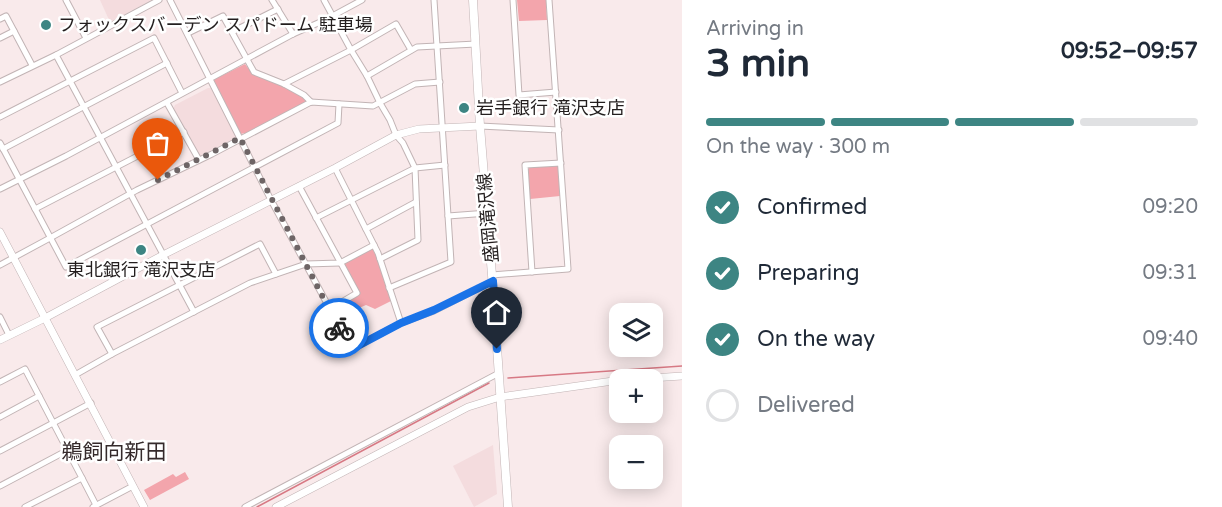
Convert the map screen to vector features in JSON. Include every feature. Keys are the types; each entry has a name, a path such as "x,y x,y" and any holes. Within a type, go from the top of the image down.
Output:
{"main road":[{"name":"盛岡滝沢線","path":"473,0 508,507"}],"street":[{"path":"66,0 86,38"},
{"path":"0,82 159,0"},
{"path":"170,0 350,350 401,323 434,310 493,278 568,269 549,0"},
{"path":"273,0 293,34"},
{"path":"324,0 367,76 396,135 403,143 414,168 418,240 380,259"},
{"path":"0,189 362,0"},
{"path":"389,288 451,262 434,0"},
{"path":"513,0 519,95 556,92"},
{"path":"232,32 278,9"},
{"path":"0,19 6,16 32,66"},
{"path":"188,33 223,16 254,72 284,84 304,95 311,102"},
{"path":"284,84 396,24 411,50"},
{"path":"0,38 14,31"},
{"path":"0,117 154,38 182,93"},
{"path":"367,76 417,47 476,44"},
{"path":"56,55 194,312"},
{"path":"3,149 167,63"},
{"path":"0,265 131,194 311,102 373,106 415,84 440,82"},
{"path":"167,102 199,160"},
{"path":"0,143 66,267 338,123 339,104"},
{"path":"0,340 396,135 419,129 443,127 480,126 559,130"},
{"path":"35,209 184,132"},
{"path":"532,272 525,165 561,163"},
{"path":"316,218 414,168 445,165"},
{"path":"335,168 380,259 401,323"},
{"path":"298,186 357,293 330,309"},
{"path":"366,229 416,202"},
{"path":"448,216 488,213"},
{"path":"0,232 144,507"},
{"path":"112,354 97,327 260,244 276,274"},
{"path":"75,375 249,283 306,264 340,263 374,245"},
{"path":"0,317 9,335"},
{"path":"0,382 25,369 95,506 133,486"},
{"path":"245,507 499,373"},
{"path":"663,377 682,376"},
{"path":"276,507 468,407 500,397 609,382"},
{"path":"0,417 39,396"},
{"path":"0,451 91,403"},
{"path":"0,486 68,450"},
{"path":"25,507 82,478"}],"shaded area":[{"path":"100,0 152,0 110,22"},
{"path":"517,0 546,0 547,20 519,21"},
{"path":"245,64 252,73 282,86 307,101 240,134 213,80"},
{"path":"211,88 235,138 199,156 173,109 175,105"},
{"path":"558,165 560,196 530,199 528,169"},
{"path":"373,246 391,301 375,309 366,305 336,318 332,309 358,294 342,263"},
{"path":"493,445 497,494 474,507 453,466"},
{"path":"185,472 189,479 150,500 144,490 173,474 176,477"}],"waterway":[{"path":"508,378 682,366"},
{"path":"257,507 489,383"}],"way so far":[{"path":"158,180 240,138 339,328"}],"place":[{"name":"フォックスバーデン スパドーム 駐車場","path":"46,25"},
{"name":"岩手銀行 滝沢支店","path":"464,108"},
{"name":"東北銀行 滝沢支店","path":"141,250"}],"district":[{"name":"鵜飼向新田","path":"114,452"}],"route":[{"path":"339,328 350,350 401,323 434,310 493,281 497,349"}]}
